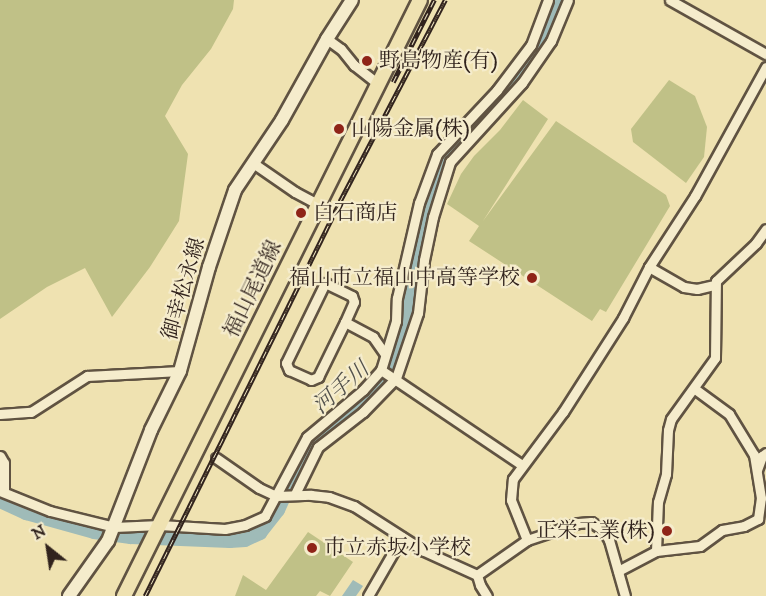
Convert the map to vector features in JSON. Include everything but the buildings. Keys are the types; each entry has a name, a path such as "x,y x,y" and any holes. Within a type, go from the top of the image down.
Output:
{"main road":[{"name":"御幸松永線","path":"69,596 112,532 151,430 180,371 235,190 282,120 327,39 352,0"},
{"name":"福山尾道線","path":"124,596 420,0"}],"street":[{"path":"0,456 4,463 2,492 112,532 156,533 225,529 245,525 265,516 308,437 363,390 382,370 396,321 397,298 419,203 437,154 497,90 531,45 548,0"},
{"path":"293,494 318,447 363,412 394,378 418,313 426,249 450,162 522,83 551,41 568,0"},
{"path":"670,0 766,54"},
{"path":"327,39 378,84"},
{"path":"527,540 510,490 513,479 569,402 623,318 649,267 695,196 766,67"},
{"path":"253,163 295,192 318,204"},
{"path":"649,267 684,287 696,289 715,285 766,229"},
{"path":"326,283 351,296 354,302 345,322 318,377 311,380 289,370 286,363 326,283"},
{"path":"656,551 658,502 668,459 668,430 671,419 695,389 715,358 715,285"},
{"path":"345,322 373,337 385,354"},
{"path":"382,370 522,465"},
{"path":"0,414 31,412 87,376 180,371"},
{"path":"618,571 656,551 700,546 722,530 744,526 758,519 761,498 754,455 729,414 695,389"},
{"path":"758,470 762,456 766,453"},
{"path":"216,458 259,488 277,496 293,494 329,497 354,506 424,551 477,575 487,596"},
{"path":"477,575 527,540 578,523 591,522 603,530 626,596"},
{"path":"368,596 402,537"}],"green space":[{"path":"0,0 234,0 233,9 211,49 182,85 165,116 188,154 179,221 150,267 112,317 85,268 47,287 0,319"},
{"path":"669,80 695,96 707,127 704,157 686,183 633,142 631,129"},
{"path":"523,100 548,119 483,221 556,121 666,195 670,206 606,312 600,309 592,321 469,241 479,226 447,204 461,174 474,156 500,130"},
{"path":"308,532 353,562 330,596 320,591 316,596 235,596 243,575 266,590"}],"water":[{"path":"353,580 363,586 356,596 342,596"}],"waterway":[{"name":"河手川","path":"0,501 26,513 94,532 131,537 230,541 245,540 260,533 278,510 303,455 313,440 365,400 386,380 396,362 406,327 416,251 437,179 448,156 510,89 540,49 563,0"}],"railway":[{"path":"393,82 434,0"},
{"path":"145,596 340,201 445,0"}],"place":[{"name":"野島物産(有)","path":"367,61"},
{"name":"山陽金属(株)","path":"339,129"},
{"name":"白石商店","path":"301,213"},
{"name":"福山市立福山中高等学校","path":"532,278"},
{"name":"正栄工業(株)","path":"667,531"},
{"name":"市立赤坂小学校","path":"312,548"}]}
